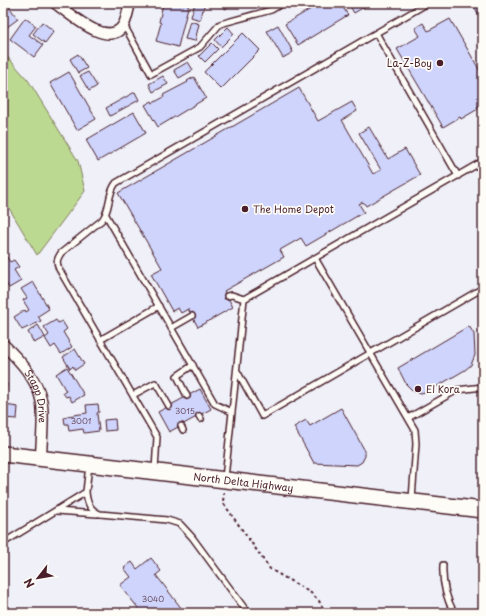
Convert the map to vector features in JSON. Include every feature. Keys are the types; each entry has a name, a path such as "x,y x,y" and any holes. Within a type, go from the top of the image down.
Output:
{"street":[{"path":"55,3 88,27 98,32 113,33 124,24 130,3"},
{"name":"Stapp Drive","path":"3,344 28,374 42,400 41,458"},
{"name":"North Delta Highway","path":"3,454 483,510"}],"lane":[{"path":"124,24 151,74 200,47 220,24 271,10 283,3"},
{"path":"155,472 157,437 57,264 58,258 61,253 102,220 106,215 111,191 116,183 428,3"},
{"path":"376,33 458,176"},
{"path":"227,296 232,295 244,299 483,161"},
{"path":"106,215 215,404 232,412"},
{"path":"314,258 415,430 416,437 412,502"},
{"path":"237,372 262,416 483,288"},
{"path":"225,479 244,299"},
{"path":"100,340 159,306"},
{"path":"171,328 192,316"},
{"path":"187,396 176,376 193,366"},
{"path":"133,395 155,383 169,406"},
{"path":"408,418 457,390 483,387"},
{"path":"89,464 86,492 88,504 95,512 100,514"},
{"path":"3,543 86,492"},
{"path":"54,511 62,510 167,520 180,524 192,536 248,613"},
{"path":"442,566 444,587 449,604 454,613"}],"path":[{"path":"225,479 223,502 258,554 270,569 311,593 319,601 326,613"}],"green space":[{"path":"3,52 28,80 78,161 85,191 37,255 3,198"}],"building":[{"path":"3,3 11,3 3,10"},
{"path":"189,3 178,47 156,41 161,23 159,22 163,4"},
{"path":"195,3 205,3 200,20 191,17"},
{"path":"222,3 236,3 225,9"},
{"path":"321,3 340,3 348,15 298,45 285,24"},
{"path":"348,3 371,3 354,13"},
{"path":"472,3 483,3 483,22"},
{"path":"10,8 18,19 3,30 3,13"},
{"path":"25,18 36,26 29,35 43,45 34,57 10,39"},
{"name":"La-Z-Boy","path":"450,19 483,76 483,104 477,107 478,109 461,119 460,117 443,127 397,49 420,36 415,28 423,23 428,31"},
{"path":"190,21 199,24 195,41 185,39"},
{"path":"42,22 54,31 45,43 33,34"},
{"path":"278,25 293,52 283,58 267,31"},
{"path":"228,27 234,34 221,47 215,40"},
{"path":"243,33 260,50 221,89 204,72"},
{"path":"212,43 218,49 205,62 199,56"},
{"path":"78,54 87,68 78,73 70,59"},
{"path":"188,62 193,70 179,78 174,70"},
{"path":"69,72 96,119 77,130 50,83"},
{"path":"88,72 97,86 89,91 80,76"},
{"path":"163,76 168,84 153,92 149,84"},
{"path":"194,77 206,98 158,127 145,105 152,101 153,103 164,97 163,95 188,82 187,81"},
{"name":"The Home Depot","path":"299,88 318,121 352,102 357,111 342,120 373,174 381,170 359,133 369,127 388,159 405,149 420,175 366,206 363,202 359,204 364,212 306,246 301,238 280,250 284,257 224,291 233,307 198,327 188,309 181,313 178,308 172,311 151,274 162,268 118,193"},
{"path":"135,92 139,100 110,116 106,108"},
{"path":"134,112 146,133 98,161 86,140"},
{"path":"6,256 10,262 14,260 19,267 14,270 21,281 9,288 3,278 3,258"},
{"path":"33,282 49,309 38,316 41,321 22,330 14,317 25,310 26,312 29,310 23,300 27,298 21,289"},
{"path":"56,320 58,323 62,321 67,329 63,332 72,347 61,354 55,345 51,348 45,338 49,335 44,327"},
{"path":"38,325 45,337 34,343 28,332"},
{"path":"469,326 474,334 475,355 471,365 429,391 421,393 413,391 406,384 398,368"},
{"path":"75,349 84,364 75,370 73,366 70,369 63,357"},
{"path":"67,367 84,395 72,402 69,396 66,397 63,393 66,391 56,374"},
{"path":"3,384 7,384 5,398 3,398"},
{"path":"200,389 211,409 169,432 158,412"},
{"path":"98,404 99,412 97,413 99,431 84,433 83,429 69,431 68,424 65,424 64,418 67,416 87,413 86,405"},
{"path":"5,405 18,407 17,419 3,418"},
{"path":"341,408 365,451 365,456 362,462 357,465 314,463 294,427 306,420 310,426"},
{"path":"115,419 116,430 105,431 104,420"},
{"path":"151,558 161,571 156,575 185,613 142,613 120,585 131,577 124,568 132,562 137,569"}],"place":[{"name":"La-Z-Boy","path":"440,63"},
{"name":"The Home Depot","path":"245,209"},
{"name":"El Kora","path":"418,389"}]}
